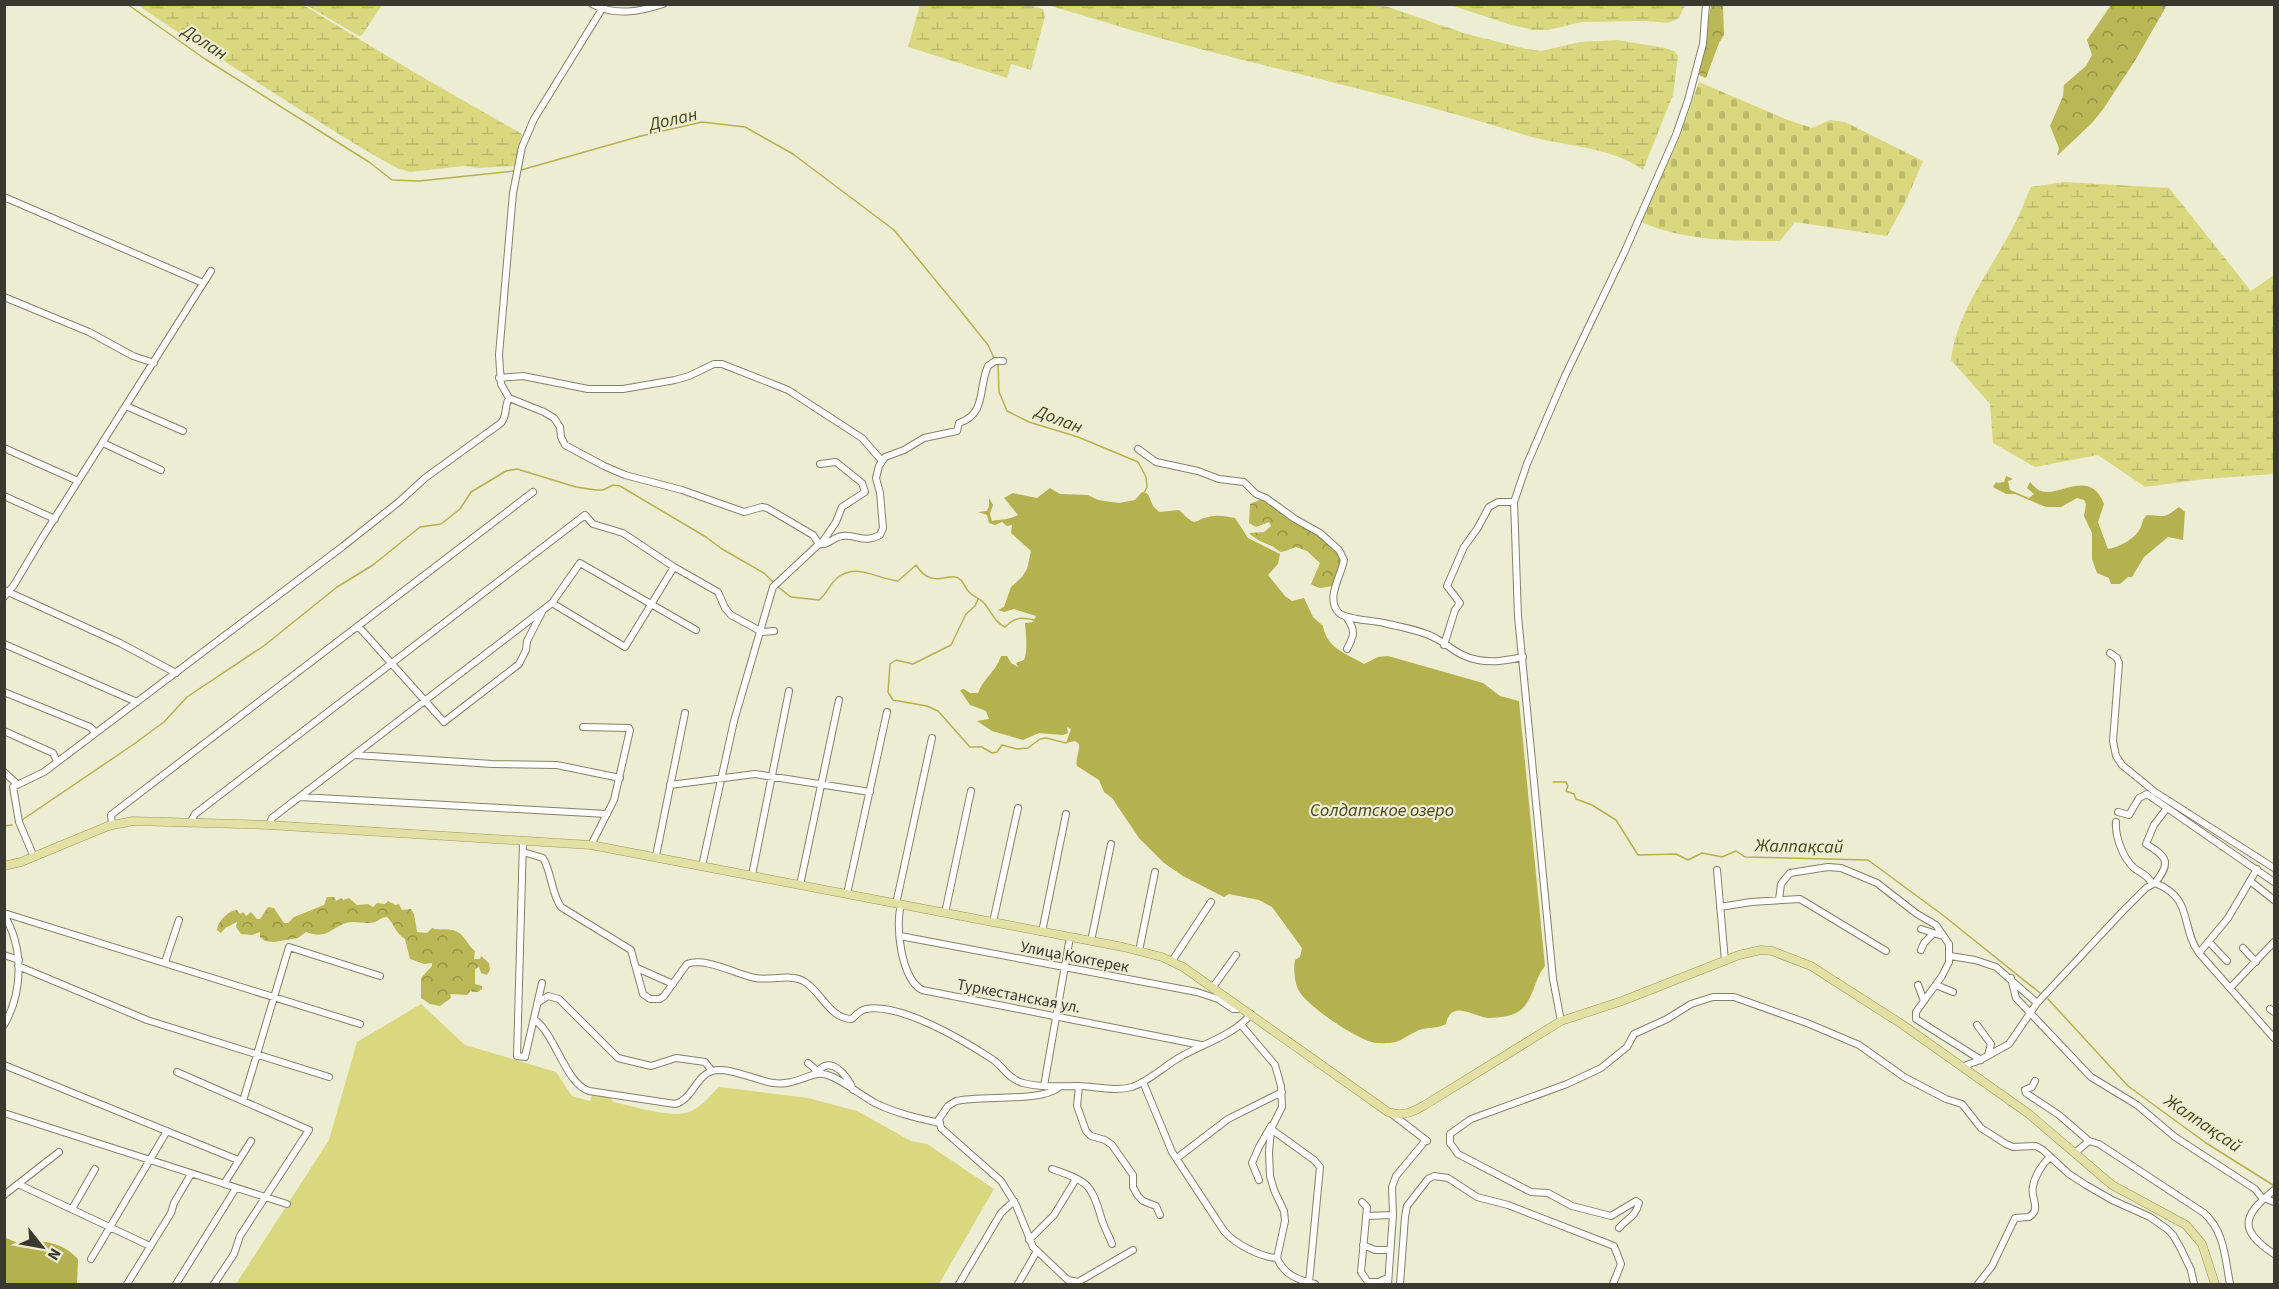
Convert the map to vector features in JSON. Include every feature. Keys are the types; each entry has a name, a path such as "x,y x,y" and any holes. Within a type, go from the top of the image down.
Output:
{"main road":[{"path":"4,866 34,857 112,825 133,821 269,825 591,845 656,856 1091,941 1172,961 1213,987 1395,1116 1415,1111 1561,1021 1622,1001 1725,960 1761,950 1790,956 1847,989 1964,1066 2030,1114 2112,1185 2171,1216 2192,1230 2205,1251 2215,1284"}],"street":[{"path":"592,4 602,9 637,12 663,4"},
{"path":"1561,1021 1553,980 1518,616 1514,502 1527,464 1565,375 1628,243 1680,125 1703,44 1707,4"},
{"path":"602,9 534,119 520,154 508,239 499,378 509,398 554,418 558,422 565,445 604,466 625,475 682,490 744,512 762,507 767,508 813,535 820,544"},
{"path":"4,197 203,283"},
{"path":"176,673 120,643 6,593 211,271"},
{"path":"4,297 89,332 133,356 154,363"},
{"path":"820,544 842,536 870,540 880,536 883,528 880,493 876,478 882,461 885,457 924,438 957,431 959,423 968,420 980,403 988,366 995,361 1003,361"},
{"path":"499,378 523,376 588,389 623,389 682,378 714,364 722,364 788,390 862,438 882,461"},
{"path":"34,857 19,822 13,787 44,772 372,524 425,478 501,423 506,416 506,404 509,398"},
{"path":"126,406 183,431"},
{"path":"103,443 161,470"},
{"path":"4,448 78,481"},
{"path":"1138,449 1156,462 1198,471 1219,480 1244,482 1256,494 1320,533 1339,550 1344,560 1333,601 1338,612 1347,618 1353,627 1355,634 1347,649"},
{"path":"702,866 734,721 775,585 820,544 837,522 842,507 865,492 862,483 836,462 820,464"},
{"path":"112,825 111,815 533,492"},
{"path":"4,496 55,519"},
{"path":"1444,645 1455,610 1460,603 1447,586 1460,554 1478,530 1489,507 1498,502 1514,502"},
{"path":"190,823 195,814 585,515 593,524 623,533 674,567 718,592 731,615 768,633 774,631"},
{"path":"269,825 272,818 552,603 580,564 696,630"},
{"path":"552,603 625,647 674,567"},
{"path":"358,626 444,722 519,663 543,610"},
{"path":"1347,618 1380,622 1436,639 1465,657 1496,662 1523,657"},
{"path":"4,644 137,702"},
{"path":"2110,654 2117,658 2119,663 2113,741 2119,762 2155,792 2274,868"},
{"path":"752,876 789,691"},
{"path":"4,692 90,727 95,732"},
{"path":"800,885 839,700"},
{"path":"847,894 887,712"},
{"path":"656,856 685,713"},
{"path":"583,727 630,729 614,800 591,845"},
{"path":"4,730 53,753 57,761"},
{"name":"Туркестанская ул.","path":"932,738 899,904 900,936 907,973 922,990 1201,1045"},
{"path":"355,755 492,764 557,765 620,778"},
{"path":"6,774 17,784"},
{"path":"670,785 755,774 870,792"},
{"path":"4,789 12,791"},
{"path":"945,913 971,791"},
{"path":"2118,812 2130,815 2139,798 2144,794 2274,882"},
{"path":"300,797 607,813"},
{"path":"993,922 1018,808"},
{"path":"1964,1066 2009,1044 2037,1003 2123,911 2154,884 2164,872 2166,862 2162,854 2146,844 2154,825 2167,808"},
{"path":"1042,932 1066,814"},
{"path":"2116,822 2126,858 2135,869 2181,903 2185,911 2190,939 2199,953 2274,1038"},
{"path":"523,841 517,1056 525,1057 542,983"},
{"path":"1091,941 1110,844"},
{"path":"523,852 543,858 548,867 557,902 561,907 631,950 643,994 650,999 660,999 674,984 687,964 695,962 755,978 802,980 833,1011 845,1019 852,1019 861,1011 871,1009 915,1017 993,1060 1006,1074 1018,1081 1058,1088 1079,1086 1119,1089 1132,1087 1201,1045 1242,1026 1251,1014"},
{"path":"2249,853 2250,864"},
{"path":"1779,900 1781,884 1790,873 1828,867 1841,868 1877,883 1917,914 1931,921 1949,944 1950,956 1946,970 1916,1012 1915,1017 1917,1021 1984,1058"},
{"path":"2199,953 2221,927 2257,869"},
{"path":"1717,870 1725,960"},
{"path":"1139,951 1155,872"},
{"path":"2250,881 2274,900"},
{"path":"1720,907 1779,900 1803,900 1886,951"},
{"path":"1172,961 1210,902"},
{"path":"4,914 360,1024"},
{"path":"4,914 16,941 19,963 4,1025"},
{"path":"165,962 179,920"},
{"path":"2216,920 2221,927"},
{"path":"1921,928 1943,936"},
{"path":"1921,950 1933,934"},
{"name":"Улица Коктерек","path":"900,936 1197,993 1218,999 1233,1009 1240,1007"},
{"path":"1044,1086 1070,937"},
{"path":"2209,942 2227,961"},
{"path":"2231,987 2274,942"},
{"path":"243,1101 290,947 380,976"},
{"path":"2243,948 2256,962"},
{"path":"4,955 147,1020 329,1077"},
{"path":"1213,987 1236,955"},
{"path":"1950,956 1989,964 2002,970 2037,1003"},
{"path":"637,968 674,984"},
{"path":"2011,978 2014,995 2041,1023 2056,1043 2091,1077 2137,1106 2175,1137 2274,1203"},
{"path":"1918,985 1924,1001"},
{"path":"1936,985 1953,992"},
{"path":"539,1002 548,996 559,999 618,1058 651,1066 671,1059 695,1059 705,1062 712,1071"},
{"path":"1619,1228 1630,1221 1639,1203 1636,1201 1611,1216 1572,1206 1548,1193 1531,1192 1458,1154 1450,1143 1450,1134 1471,1119 1567,1084 1601,1068 1627,1047 1634,1034 1668,1019 1691,1004 1713,998 1734,997 1807,1023 1859,1045 1897,1072 1946,1099 1962,1104 1981,1128 2006,1144 2013,1147 2036,1146 2086,1185 2150,1217 2173,1235 2191,1270 2194,1284"},
{"path":"534,1019 549,1035 574,1078 585,1089 675,1104 684,1100 705,1075 712,1071 724,1071 781,1083 794,1083 816,1074 824,1066 835,1066 845,1075 853,1091"},
{"path":"1977,1025 1991,1044 1984,1058"},
{"path":"2268,1030 2274,1025"},
{"path":"1242,1026 1275,1065 1282,1092 1282,1107 1258,1147 1252,1163 1258,1180"},
{"path":"808,1063 816,1074"},
{"path":"4,1065 238,1160"},
{"path":"177,1072 309,1130 240,1236 234,1254 214,1284"},
{"path":"816,1074 829,1076 897,1113 940,1123"},
{"path":"1143,1082 1169,1145 1228,1235 1255,1251 1277,1258 1287,1273 1300,1283 1312,1284 1320,1167 1272,1126"},
{"path":"2035,1082 2032,1087 2025,1090 2026,1093 2059,1115 2089,1141 2109,1150 2208,1217 2220,1236 2230,1284"},
{"path":"1079,1086 1077,1106 1086,1131 1094,1138 1106,1140 1112,1145 1132,1175 1133,1187 1138,1196 1143,1201 1156,1206 1160,1215"},
{"path":"1058,1088 1054,1091 1027,1095 956,1101 944,1110 939,1119 941,1128 1001,1181 1014,1201 1029,1240 1037,1251 1070,1282 1078,1282 1133,1250"},
{"path":"1177,1158 1228,1119 1282,1092"},
{"path":"4,1113 287,1204"},
{"path":"1362,1202 1367,1207 1361,1272 1367,1283 1388,1281 1393,1215 1392,1187 1394,1180 1427,1141 1395,1116 1393,1126"},
{"path":"1272,1126 1269,1168 1274,1190 1284,1211 1285,1221 1277,1258"},
{"path":"92,1259 167,1131"},
{"path":"224,1184 251,1141"},
{"path":"2076,1152 2089,1141"},
{"path":"4,1195 59,1152"},
{"path":"1978,1284 1992,1266 2011,1230 2013,1220 2029,1217 2034,1213 2036,1206 2032,1188 2043,1163 2050,1157"},
{"path":"72,1209 95,1169"},
{"path":"1052,1169 1086,1184 1096,1197 1101,1218 1112,1244"},
{"path":"127,1284 191,1174"},
{"path":"1400,1284 1407,1206 1428,1179 1440,1176 1448,1178 1478,1197 1508,1205 1614,1246 1621,1264 1613,1284"},
{"path":"1029,1240 1054,1215 1076,1179"},
{"path":"18,1184 150,1246"},
{"path":"176,1284 236,1188"},
{"path":"2274,1190 2257,1205 2249,1219 2248,1230 2256,1241 2274,1254"},
{"path":"959,1284 1001,1213 1014,1201"},
{"path":"1366,1216 1393,1215"},
{"path":"1363,1245 1375,1250 1390,1250"},
{"path":"1018,1284 1037,1251"}],"green space":[{"path":"1027,4 1043,9 1045,16 1031,70 1011,64 1007,78 908,47 920,5"},
{"path":"138,5 303,5 522,134 515,166 480,168 463,166 410,172 397,168 322,124"},
{"path":"306,5 382,5 362,35 359,36"},
{"path":"1047,5 1382,5 1467,34 1527,49 1541,51 1580,42 1617,40 1665,48 1674,51 1678,56 1673,95 1643,170 1630,162 1601,151 1537,138 1431,108 1156,37"},
{"path":"1450,5 1685,5 1679,18 1668,23 1582,22 1548,30 1533,30"},
{"path":"1711,5 1723,5 1724,35 1706,78 1699,75"},
{"path":"2111,5 2167,5 2104,108 2092,123 2057,156 2059,148 2050,126 2063,96 2064,85 2086,66 2092,55 2087,40"},
{"path":"1699,82 1785,119 1812,128 1830,120 1845,122 1923,161 1905,203 1887,236 1795,222 1780,241 1709,239 1674,233 1641,222 1678,141"},
{"path":"2065,182 2169,188 2251,291 2274,275 2274,474 2205,479 2145,487 2098,455 2035,467 1993,443 1990,404 1951,360 1955,342 1960,324 1976,290 2005,241 2031,187"},
{"path":"1264,498 1319,533 1336,551 1342,562 1334,586 1319,588 1311,584 1320,563 1307,551 1296,547 1281,552 1257,540 1249,533 1264,532 1271,526 1269,522 1256,527 1249,523 1250,504"},
{"path":"327,897 334,897 336,901 349,898 357,905 368,904 373,907 377,903 385,904 388,901 395,905 399,904 402,910 411,909 417,932 427,933 432,928 456,931 475,951 474,959 480,959 481,956 489,963 490,970 487,975 481,973 479,967 475,969 475,984 482,986 482,989 478,992 471,990 467,995 450,994 451,998 440,1006 430,1004 421,998 421,978 432,963 424,964 410,959 405,939 387,917 372,923 349,922 323,934 306,932 298,938 274,942 265,941 260,937 260,932 252,935 241,934 236,927 237,922 225,928 221,933 217,930 224,917 237,910 246,916 251,912 257,919 260,919 268,907 274,908 284,923 288,923 294,917 324,905"},
{"path":"421,1004 465,1045 556,1072 572,1096 590,1101 595,1094 611,1098 613,1102 677,1114 695,1109 719,1087 808,1098 857,1111 911,1141 927,1144 994,1189 939,1284 236,1284 329,1140 357,1042"}],"water":[{"path":"2006,476 2013,479 2008,481 2010,490 2029,498 2034,494 2027,488 2030,482 2040,490 2048,492 2082,485 2091,487 2098,493 2104,504 2098,522 2108,549 2132,538 2140,530 2147,515 2164,516 2179,507 2185,512 2183,540 2168,537 2144,557 2132,577 2128,577 2120,584 2111,584 2109,578 2097,573 2092,559 2092,533 2084,516 2086,504 2084,500 2077,498 2061,507 2046,507 2015,494 2006,494 1993,487 1996,482 2004,482"},
{"name":"Солдатское озеро","path":"1050,488 1060,494 1088,495 1098,500 1119,503 1135,500 1142,492 1148,494 1153,506 1159,512 1179,510 1194,522 1216,516 1235,518 1248,538 1280,554 1278,564 1268,575 1292,601 1304,598 1313,617 1323,626 1325,634 1338,649 1364,664 1378,657 1388,656 1483,683 1500,696 1519,701 1545,966 1528,1000 1519,1011 1494,1018 1463,1011 1452,1012 1446,1024 1419,1030 1395,1042 1376,1043 1358,1036 1312,1006 1299,991 1295,980 1294,964 1295,960 1300,957 1302,948 1272,907 1259,900 1229,894 1224,897 1183,876 1164,863 1139,838 1112,798 1104,792 1099,780 1077,766 1079,744 1075,741 1066,743 1071,729 1067,727 1068,733 1063,735 1039,733 1023,740 992,731 977,721 989,719 986,711 970,705 960,690 978,693 1001,656 1007,656 1011,663 1018,667 1016,663 1024,660 1026,652 1025,623 1033,622 1036,616 1014,609 1004,612 998,610 1004,607 1011,587 1027,569 1031,551 1011,533 1012,525 1007,526 1002,522 995,525 989,523 987,515 978,512 987,511 989,498 993,505 990,514 992,521 1012,518 1018,515 1004,498 1013,493 1037,498"},
{"path":"4,1237 20,1244 35,1241 51,1243 72,1253 78,1259 77,1284 5,1284"}],"waterway":[{"name":"Долан","path":"127,4 205,59 369,162 392,180 419,181 514,171"},
{"name":"Долан","path":"521,170 641,136 702,122 745,127 793,154 894,230 988,345 994,358"},
{"name":"Долан","path":"998,364 999,392 1007,411 1029,422 1078,437 1138,462 1146,477 1147,487 1144,493"},
{"path":"22,820 164,722 187,697 265,645 337,587 373,565 420,527 441,524 460,509 471,492 506,471 517,469 576,487 596,490 603,490 613,485 620,486 764,573 775,584"},
{"path":"778,587 791,597 819,600 834,581 844,573 859,571 898,581 916,565 922,573 935,579 957,577 1005,627 1018,619 1034,620"},
{"path":"978,599 975,606 966,614 951,645 913,664 896,660 890,664 888,692 893,700 927,706 938,711 970,747 982,747 992,753 997,752 1002,745 1017,749 1028,748 1040,739 1046,738 1066,743"},
{"name":"Жалпақсай","path":"1553,782 1566,782 1568,786 1566,791 1574,794 1576,799 1592,805 1616,820 1638,855 1676,854 1688,860 1702,853 1722,857 1736,851 1745,857 1868,860 1944,916 2040,993"},
{"path":"4,826 12,825"},
{"name":"Жалпақсай","path":"2048,999 2128,1086 2206,1143 2273,1185"}]}
